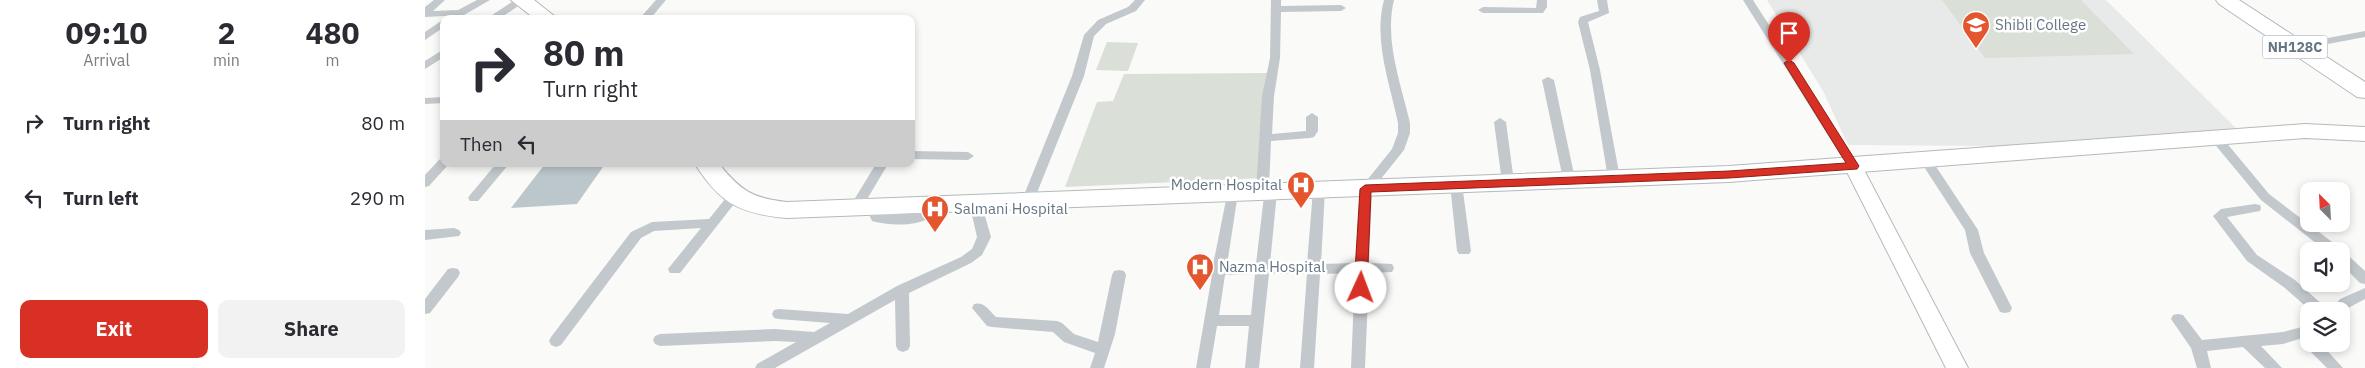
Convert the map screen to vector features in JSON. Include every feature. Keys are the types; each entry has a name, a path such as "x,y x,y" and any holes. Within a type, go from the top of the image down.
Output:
{"highway":[{"path":"521,0 542,15"},
{"name":"NH128C","path":"2226,0 2365,92"},
{"path":"710,167 734,196 745,204 762,208 787,210 1729,174 2305,131 2365,134"}],"street":[{"path":"425,13 440,0"},
{"path":"455,15 485,0"},
{"path":"497,15 521,0"},
{"path":"648,15 661,0"},
{"path":"1028,200 1078,76 1089,35 1102,22 1132,9 1141,0"},
{"path":"1358,368 1365,189 1398,150 1404,133 1405,123 1387,36 1385,15 1389,0"},
{"path":"1483,10 1539,11 1542,7 1541,0"},
{"path":"1602,0 1604,13 1584,19 1583,22 1595,70 1614,178"},
{"path":"1748,0 1853,166 1957,368"},
{"path":"1253,368 1266,192 1268,96 1275,58 1276,4 1341,8"},
{"path":"425,13 443,15"},
{"path":"425,37 440,25"},
{"path":"2296,47 2365,34"},
{"path":"425,52 440,52"},
{"path":"425,66 440,54"},
{"path":"1548,80 1569,179"},
{"path":"425,112 435,101"},
{"path":"1266,138 1310,134 1312,131 1312,117"},
{"path":"1499,122 1509,182"},
{"path":"2216,138 2265,197 2323,242"},
{"path":"915,155 968,156"},
{"path":"1925,159 1971,230 1977,253 2005,308"},
{"path":"425,183 440,166"},
{"path":"474,198 500,167"},
{"path":"863,208 881,167"},
{"path":"1456,184 1465,252"},
{"path":"1307,368 1319,190"},
{"path":"1203,368 1232,193"},
{"path":"675,269 734,196"},
{"path":"762,368 902,290 952,268 977,252 984,237 975,202"},
{"path":"2255,208 2223,212 2219,216 2252,258 2290,284 2310,302"},
{"path":"556,340 636,235 652,227 711,223"},
{"path":"425,235 454,234"},
{"path":"2350,264 2362,274"},
{"path":"1196,270 1387,268"},
{"path":"425,309 453,273"},
{"path":"1097,368 1104,350 1119,276"},
{"path":"902,290 903,346"},
{"path":"2347,302 2365,293"},
{"path":"979,308 992,322 1057,328 1069,338 1104,350"},
{"path":"779,314 847,320"},
{"path":"2177,319 2198,346 2204,368"},
{"path":"1211,321 1257,320"},
{"path":"660,340 775,335 814,338"},
{"path":"2198,346 2300,338"},
{"path":"2248,343 2275,368"},
{"path":"2322,352 2336,368"}],"shaded area":[{"name":"Shibli College","path":"1767,0 2106,0 2238,130 1997,146 1848,145 1823,91"},
{"path":"1942,0 2081,0 2134,54 1985,58"},
{"path":"1107,42 1138,43 1128,71 1096,70"},
{"path":"1268,73 1264,178 1065,187 1097,102 1113,101 1124,74"},
{"path":"543,167 603,167 577,204 511,208"}],"place":[{"name":"Shibli College","path":"1976,49"},
{"name":"Modern Hospital","path":"1301,209"},
{"name":"Salmani Hospital","path":"935,233"},
{"name":"Nazma Hospital","path":"1200,291"}],"route":[{"path":"1361,288 1365,189 1569,179 1729,174 1853,166 1789,63"}]}
